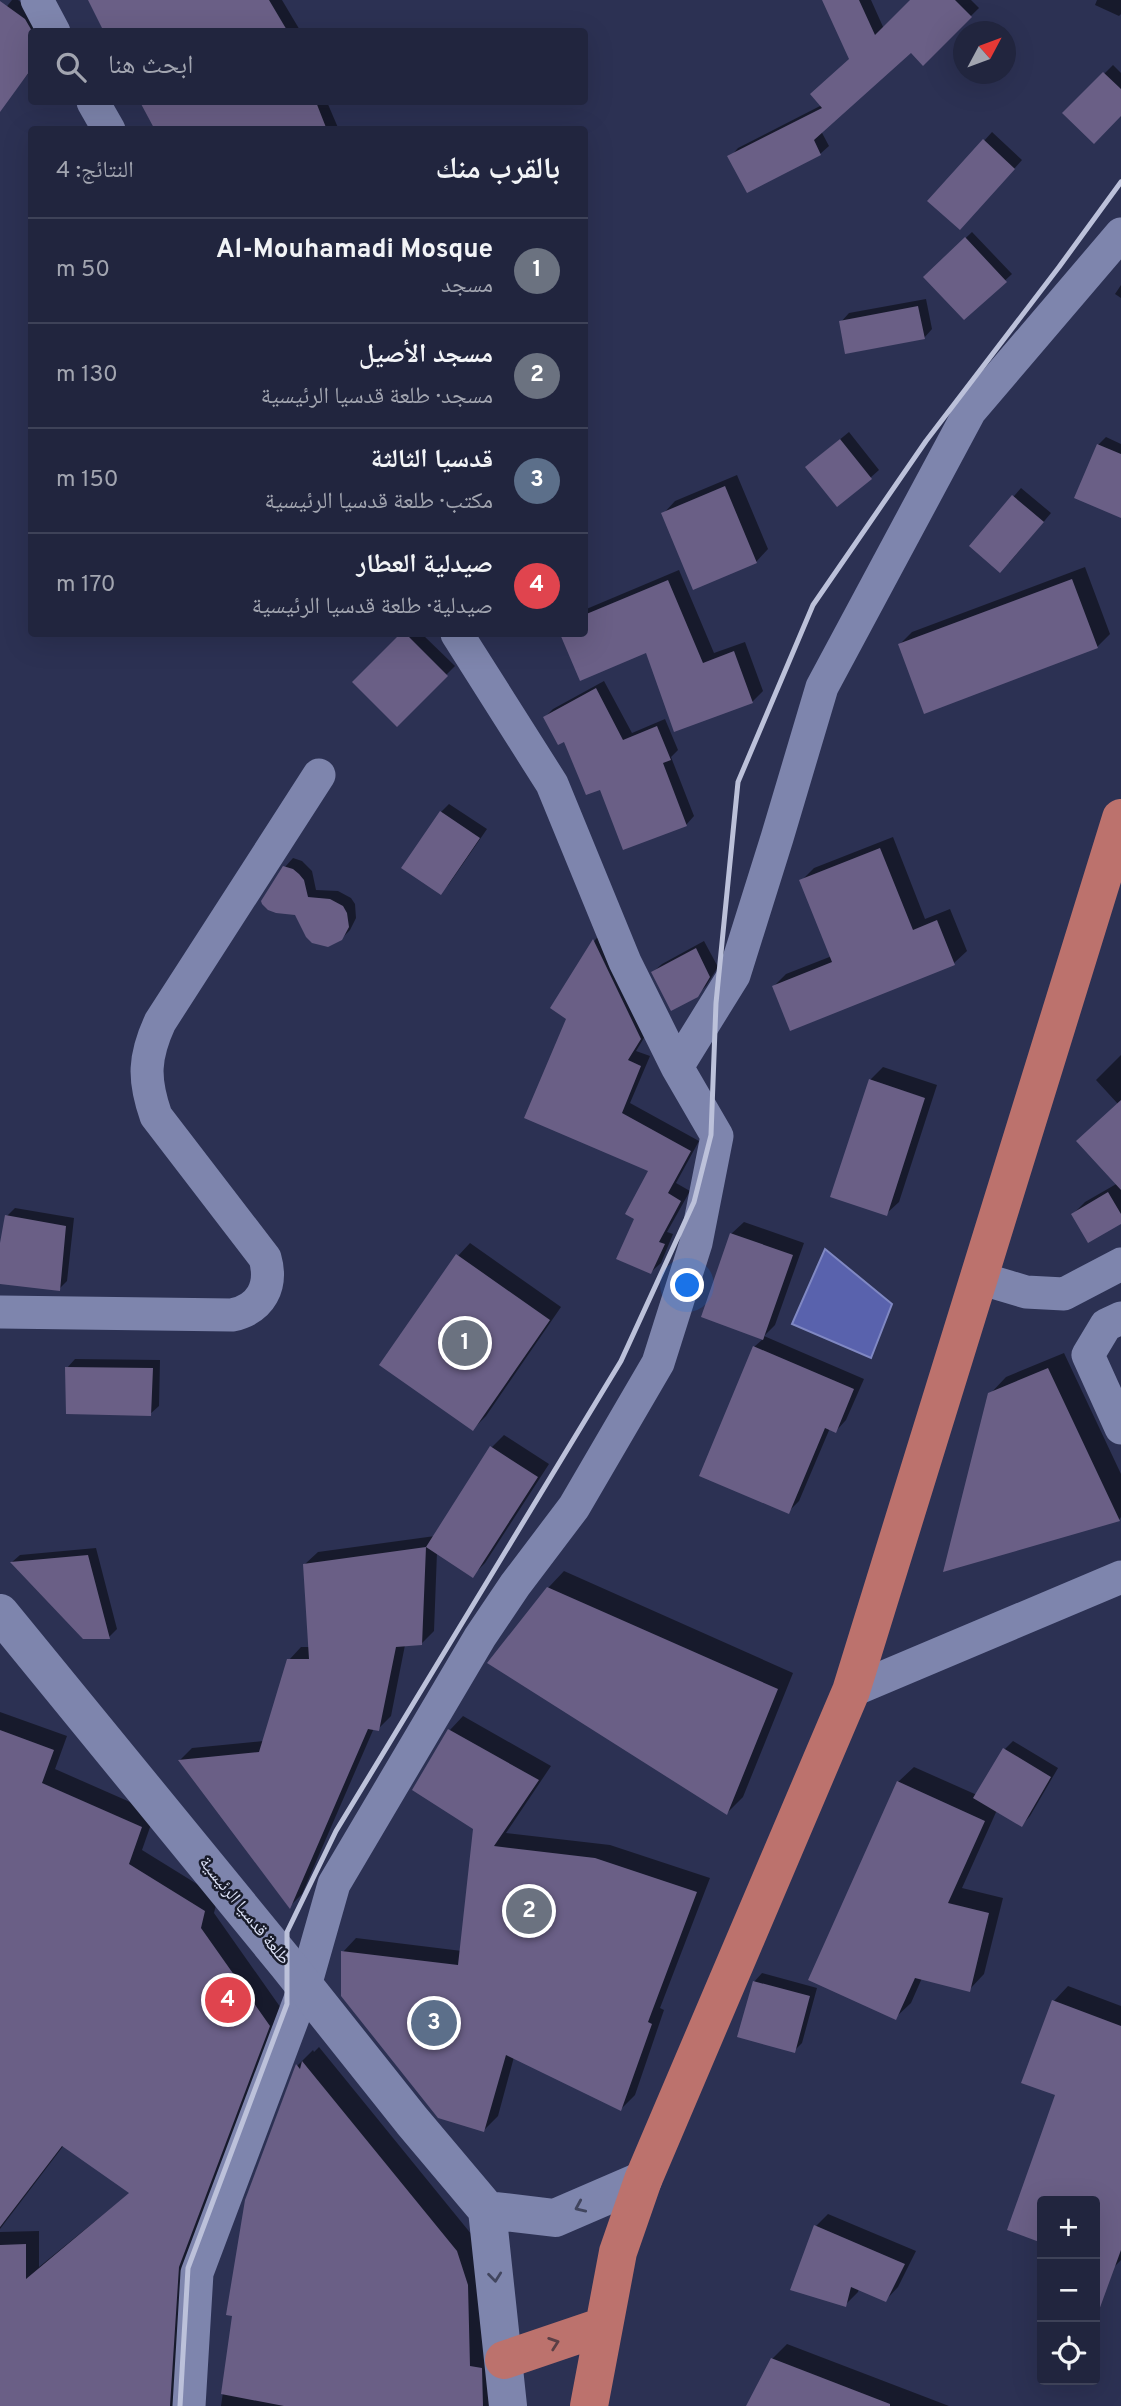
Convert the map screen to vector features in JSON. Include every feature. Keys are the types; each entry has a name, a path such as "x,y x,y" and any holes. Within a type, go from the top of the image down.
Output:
{"main road":[{"path":"589,2406 618,2252 643,2180 851,1691 1121,818"},
{"name":"طلعة قدسيا الرئيسية","path":"0,1613 487,2210"},
{"path":"508,2406 487,2210 555,2218 643,2180"},
{"path":"503,2360 604,2326"}],"street":[{"path":"37,0 52,28"},
{"path":"95,105 107,126"},
{"path":"677,1067 734,975 822,687 970,411 1121,234"},
{"path":"189,2406 197,2273 305,1986 334,1884 480,1637 515,1585 574,1507 658,1363 696,1243 718,1136 677,1067 625,962 552,784 459,637"},
{"path":"0,1312 232,1315 252,1307 266,1290 268,1269 265,1258 156,1116 148,1093 146,1068 150,1044 160,1022 319,775"},
{"path":"979,1278 1026,1292 1064,1294 1121,1264"},
{"path":"1121,1318 1106,1325 1088,1354 1121,1428"},
{"path":"851,1691 1121,1577"}],"water":[{"path":"825,1249 892,1304 871,1358 792,1324"}],"building":[{"path":"88,0 269,0 286,28 102,28"},
{"path":"822,0 859,0 875,35 910,0 955,0 972,17 968,21 953,21 953,36 923,66 911,53 814,140 821,155 747,193 727,156 822,108 810,94 849,59"},
{"path":"0,1 25,19 30,28 28,28 28,74 0,112"},
{"path":"1103,72 1121,89 1121,116 1094,144 1062,113"},
{"path":"142,105 317,105 325,126 153,126"},
{"path":"983,139 1015,169 960,230 927,201"},
{"path":"965,237 1007,282 964,320 923,277"},
{"path":"918,306 925,339 845,354 839,321"},
{"path":"840,439 872,479 837,507 805,467"},
{"path":"1097,444 1121,454 1121,518 1074,498"},
{"path":"725,486 757,563 693,590 661,513"},
{"path":"1012,495 1044,522 1000,573 969,546"},
{"path":"1072,579 1098,648 924,714 898,644"},
{"path":"668,580 703,663 734,651 753,703 674,732 646,653 580,681 561,637 588,637 588,613"},
{"path":"397,637 409,637 448,676 397,727 352,682"},
{"path":"596,688 623,740 657,726 671,760 663,763 687,826 623,850 600,790 586,795 564,742 558,745 543,717"},
{"path":"440,811 480,838 441,895 401,868"},
{"path":"880,848 913,930 937,920 955,965 790,1031 772,986 832,962 799,880"},
{"path":"283,866 293,869 304,880 308,897 330,899 343,906 349,927 342,940 328,947 312,943 295,915 276,913 262,904 261,901"},
{"path":"593,939 641,1039 628,1060 641,1066 622,1113 691,1151 668,1193 681,1201 659,1242 665,1244 651,1274 616,1259 634,1219 625,1214 648,1171 524,1118 566,1019 550,1008"},
{"path":"696,948 710,977 698,997 671,1011 651,972"},
{"path":"869,1079 925,1098 887,1216 830,1197"},
{"path":"1121,1100 1121,1190 1076,1141"},
{"path":"1108,1192 1121,1214 1121,1224 1088,1243 1071,1214"},
{"path":"5,1215 66,1226 60,1291 0,1284 0,1243"},
{"path":"730,1233 793,1255 763,1340 701,1317"},
{"path":"456,1254 550,1320 473,1431 379,1365"},
{"path":"753,1346 854,1389 836,1433 825,1428 789,1514 699,1476"},
{"path":"65,1367 153,1368 151,1416 66,1414"},
{"path":"1048,1368 1120,1521 943,1572 988,1393"},
{"path":"490,1446 538,1477 473,1578 426,1547"},
{"path":"426,1547 422,1645 396,1647 379,1731 368,1729 290,1909 178,1760 259,1752 287,1659 309,1659 303,1564"},
{"path":"88,1555 110,1639 83,1639 10,1562"},
{"path":"547,1587 778,1689 727,1815 487,1663"},
{"path":"448,1729 539,1780 494,1846 595,1858 697,1892 648,2022 652,2024 621,2111 506,2055 484,2132 438,2118 341,1996 341,1951 458,1965 473,1829 412,1790"},
{"path":"0,1730 54,1750 42,1783 142,1827 129,1864 205,1911 201,1928 270,2026 179,2267 170,2406 0,2406 0,2245 26,2244 26,2279 129,2193 62,2146 0,2227"},
{"path":"1003,1748 1051,1777 1022,1827 973,1798"},
{"path":"897,1781 985,1821 948,1903 989,1913 970,1992 915,1978 896,2020 808,1980"},
{"path":"753,1981 810,1996 795,2053 737,2037"},
{"path":"1052,2000 1121,2026 1121,2250 1100,2308 1100,2196 1037,2196 1037,2241 1007,2230 1055,2095 1021,2083"},
{"path":"302,2061 457,2251 468,2285 470,2366 482,2368 483,2406 284,2406 221,2394 232,2316 226,2315 245,2200 296,2064 300,2069"},
{"path":"814,2225 905,2264 886,2302 851,2287 846,2307 790,2290"},
{"path":"771,2358 890,2404 890,2406 746,2406"}],"railway":[{"path":"180,2406 188,2268 287,2004 287,1932 336,1831 621,1361 694,1202 711,1135 716,1003 738,782 813,605 926,441 1121,182"}],"place":[{"name":"Al-Mouhamadi Mosque","path":"465,1343"},
{"name":"مسجد الأصيل","path":"529,1911"},
{"name":"صيدلية العطار","path":"228,2000"},
{"name":"قدسيا الثالثة","path":"434,2023"}]}
